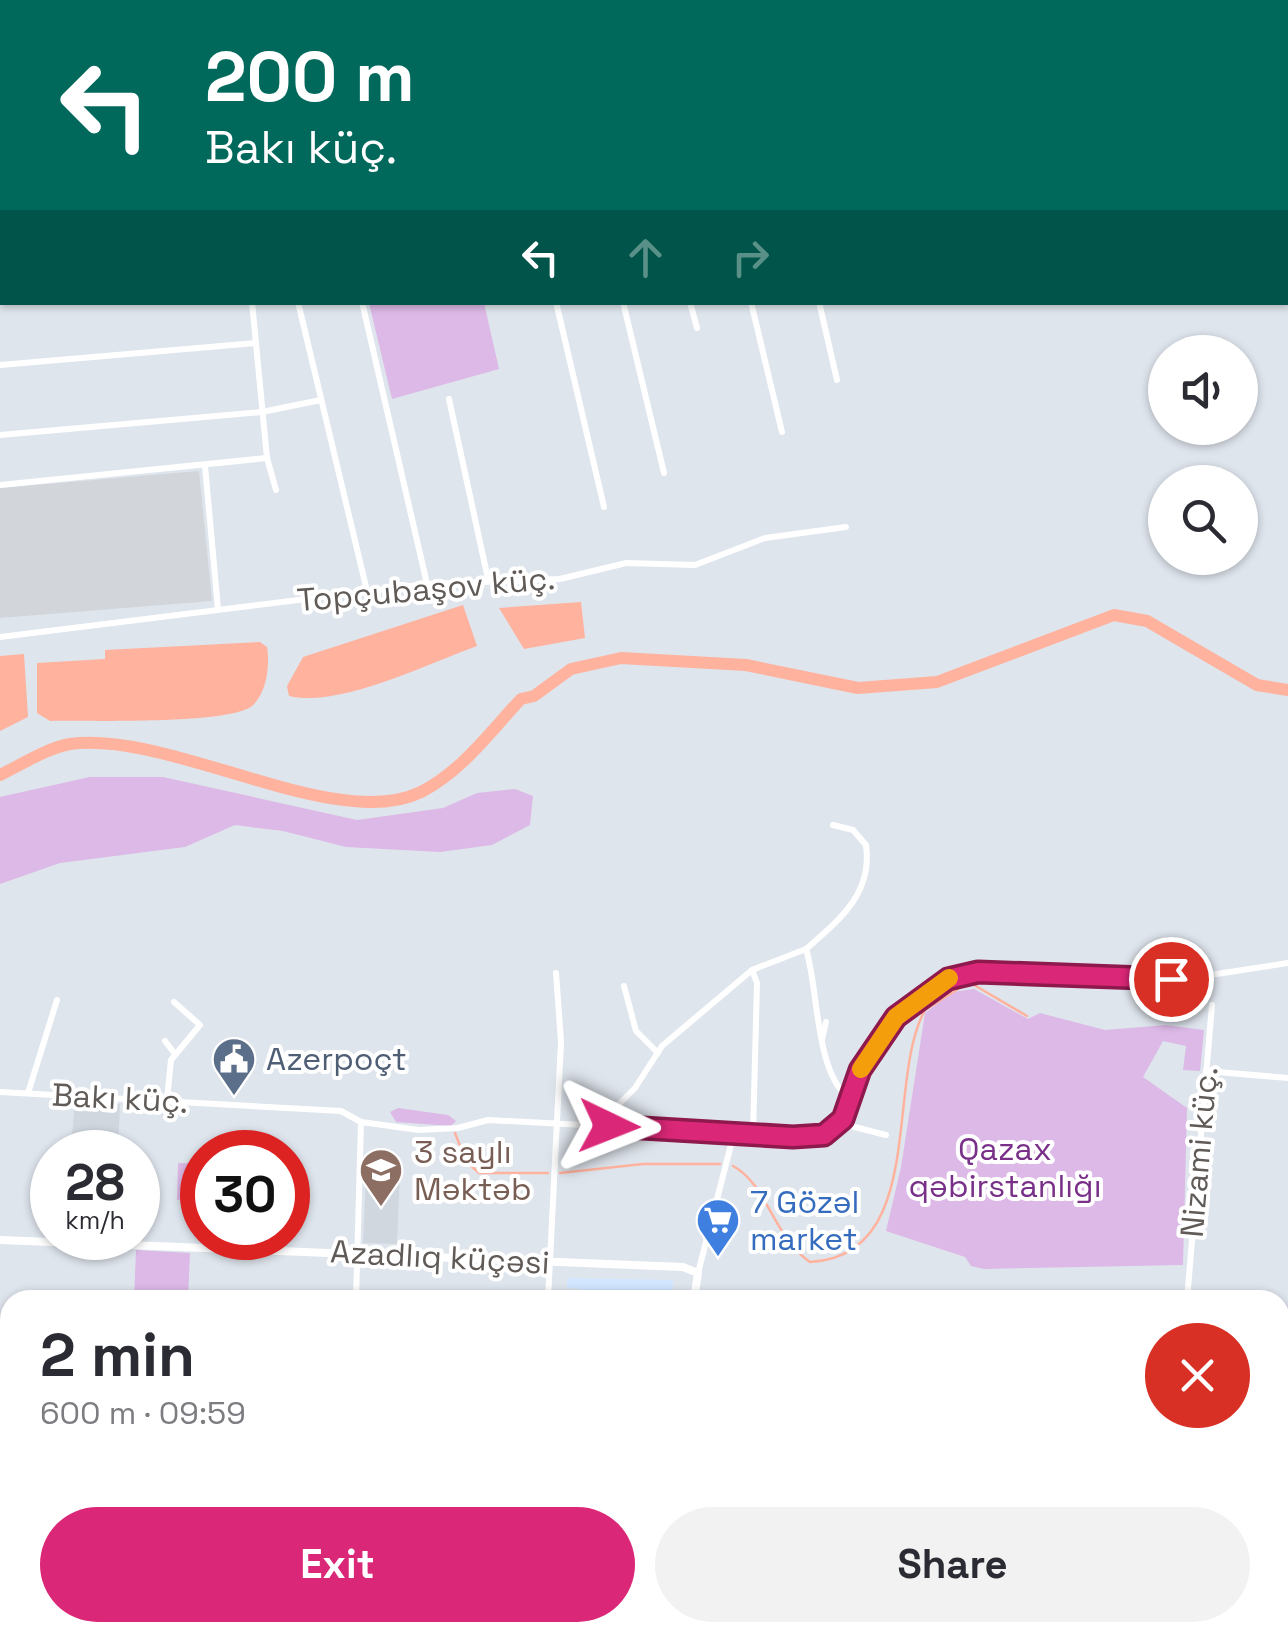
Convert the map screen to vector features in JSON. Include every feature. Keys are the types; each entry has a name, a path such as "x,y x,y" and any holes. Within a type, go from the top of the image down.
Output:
{"street":[{"path":"252,305 267,458 276,490"},
{"path":"299,305 367,591"},
{"path":"363,305 427,584"},
{"path":"557,305 604,507"},
{"path":"623,305 664,474"},
{"path":"691,305 696,328"},
{"path":"752,305 782,432"},
{"path":"819,305 837,380"},
{"path":"0,364 256,343"},
{"path":"449,398 488,579"},
{"path":"0,436 262,412 321,400"},
{"path":"0,485 267,458"},
{"path":"205,466 218,609"},
{"name":"Topçubaşov küç.","path":"0,637 427,584 570,578 648,560 694,565 765,538 846,527"},
{"path":"609,1126 616,1107 639,1083 658,1053 752,970 806,949 851,910 863,883 866,844 853,830 833,825"},
{"path":"806,949 822,1039 839,1088 849,1099"},
{"path":"886,1135 839,1123 860,1070 896,1017 957,975 978,972 1184,979 1288,963"},
{"path":"752,970 756,982 753,1135"},
{"path":"548,1290 558,1124 560,1042 556,974"},
{"path":"624,986 636,1031 658,1053"},
{"path":"28,1093 58,1000"},
{"path":"167,1100 175,1054 200,1022 174,1002"},
{"name":"Nizami küç.","path":"1188,1290 1212,1005"},
{"path":"822,1039 826,1022"},
{"path":"166,1041 175,1054"},
{"path":"1206,1071 1288,1078"},
{"name":"Bakı küç.","path":"0,1092 341,1111 362,1122 433,1130 488,1120 809,1138 824,1135 839,1123"},
{"path":"356,1290 362,1122"},
{"path":"695,1290 734,1133"},
{"name":"Azadlıq küçəsi","path":"0,1240 683,1267 698,1273"}],"shaded area":[{"path":"199,471 212,601 0,618 0,488"},
{"path":"581,602 585,638 524,649 499,608"},
{"path":"463,605 477,646 357,690 332,696 289,696 287,686 303,657"},
{"path":"260,642 267,647 268,654 264,686 252,706 238,712 124,721 50,721 37,713 37,663 105,659 105,650"},
{"path":"24,654 28,717 0,731 0,656"},
{"path":"75,1102 120,1104 119,1130 73,1130"},
{"name":"3 saylı Məktəb","path":"366,1172 400,1174 397,1244 363,1243"},
{"path":"567,1278 673,1280 672,1290 567,1288"}],"green space":[{"path":"369,305 484,305 499,369 392,399"},
{"path":"90,777 163,777 357,820 443,808 477,793 515,789 533,796 530,825 492,845 440,852 346,847 283,831 235,825 185,847 60,863 0,884 0,797"},
{"name":"Qazax qəbirstanlığı","path":"974,989 1028,1019 1040,1013 1105,1030 1166,1025 1204,1030 1200,1071 1183,1070 1186,1046 1163,1041 1143,1077 1187,1108 1183,1265 984,1269 971,1266 965,1257 886,1231 901,1167 925,1013 952,992"},
{"path":"398,1108 448,1115 456,1121 451,1126 396,1122 390,1112"},
{"path":"178,1163 180,1163 180,1200"},
{"path":"160,1251 180,1252 180,1260 190,1260 188,1290 134,1290 136,1260 160,1260"}],"waterway":[{"path":"0,775 61,746 110,744 155,752 299,792 344,800 386,801 421,792 436,783 475,750 521,699 534,696 571,669 621,658 746,665 858,688 937,682 1114,615 1147,621 1257,685 1288,690"},
{"path":"733,1166 754,1185 788,1239 810,1262 847,1252 872,1230 888,1198 913,1041 925,1010 969,982 1027,1016"},
{"path":"455,1133 466,1161 479,1173 548,1173"},
{"path":"560,1173 643,1164 720,1164"}],"slow traffic":[{"path":"861,1069 896,1017 949,978"}],"place":[{"name":"Azerpoçt","path":"234,1097"},
{"name":"3 saylı Məktəb","path":"381,1208"},
{"name":"7 Gözəl market","path":"718,1258"}],"route":[{"path":"609,1126 809,1138 824,1135 843,1119 860,1070 896,1017 948,979 967,972 1171,979"}]}
